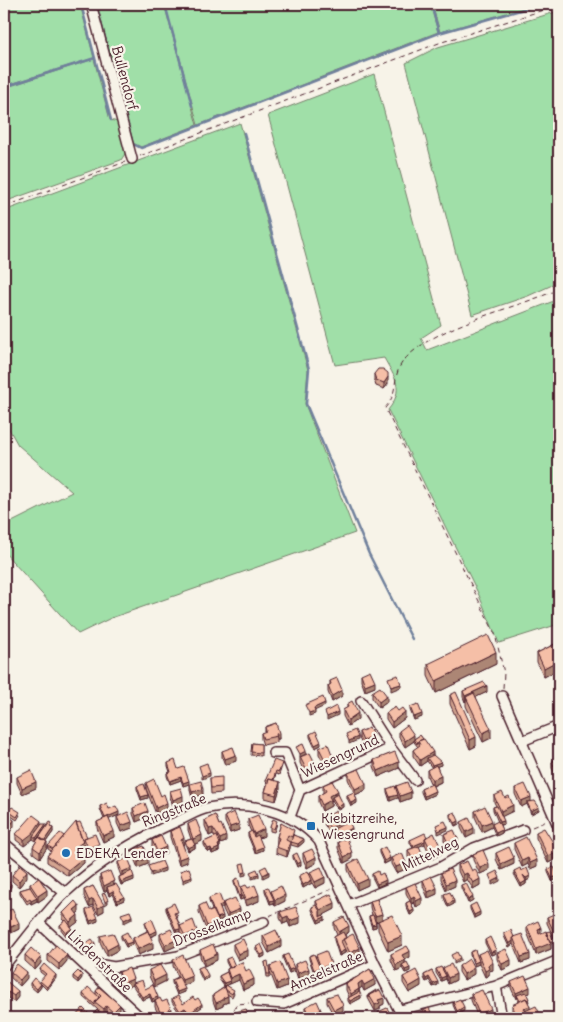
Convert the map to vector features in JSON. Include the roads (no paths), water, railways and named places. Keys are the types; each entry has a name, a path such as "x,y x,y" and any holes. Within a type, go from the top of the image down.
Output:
{"street":[{"name":"Bullendorf","path":"90,4 132,159"},
{"path":"502,696 559,828"},
{"name":"Wiesengrund","path":"361,701 391,748 416,780"},
{"path":"522,741 559,726"},
{"name":"Wiesengrund","path":"300,790 391,748"},
{"name":"Wiesengrund","path":"273,753 285,753 300,790 290,817"},
{"name":"Ringstraße","path":"4,966 65,893 103,863 145,836 206,808 232,805 250,806 290,817 308,828 319,841 375,964 402,1014"},
{"name":"Mittelweg","path":"349,906 441,867 474,848 523,830"},
{"path":"4,843 65,893"},
{"name":"Drosselkamp","path":"81,961 114,966 178,956 264,922"},
{"name":"Lindenstraße","path":"40,924 81,961 138,1018"},
{"path":"402,1014 496,986 559,960"},
{"name":"Amselstraße","path":"258,1002 284,1004 375,964"},
{"path":"496,986 502,1018"}],"waterway":[{"path":"81,4 111,120"},
{"path":"96,4 133,144 141,148 439,33 542,4"},
{"path":"165,4 192,106"},
{"path":"431,4 439,33"},
{"path":"4,87 95,58"},
{"path":"244,133 309,369 306,404 369,554 412,639"}],"place":[{"name":"Kiebitzreihe, Wiesengrund","path":"311,826"},
{"name":"EDEKA Lender","path":"66,853"}]}
